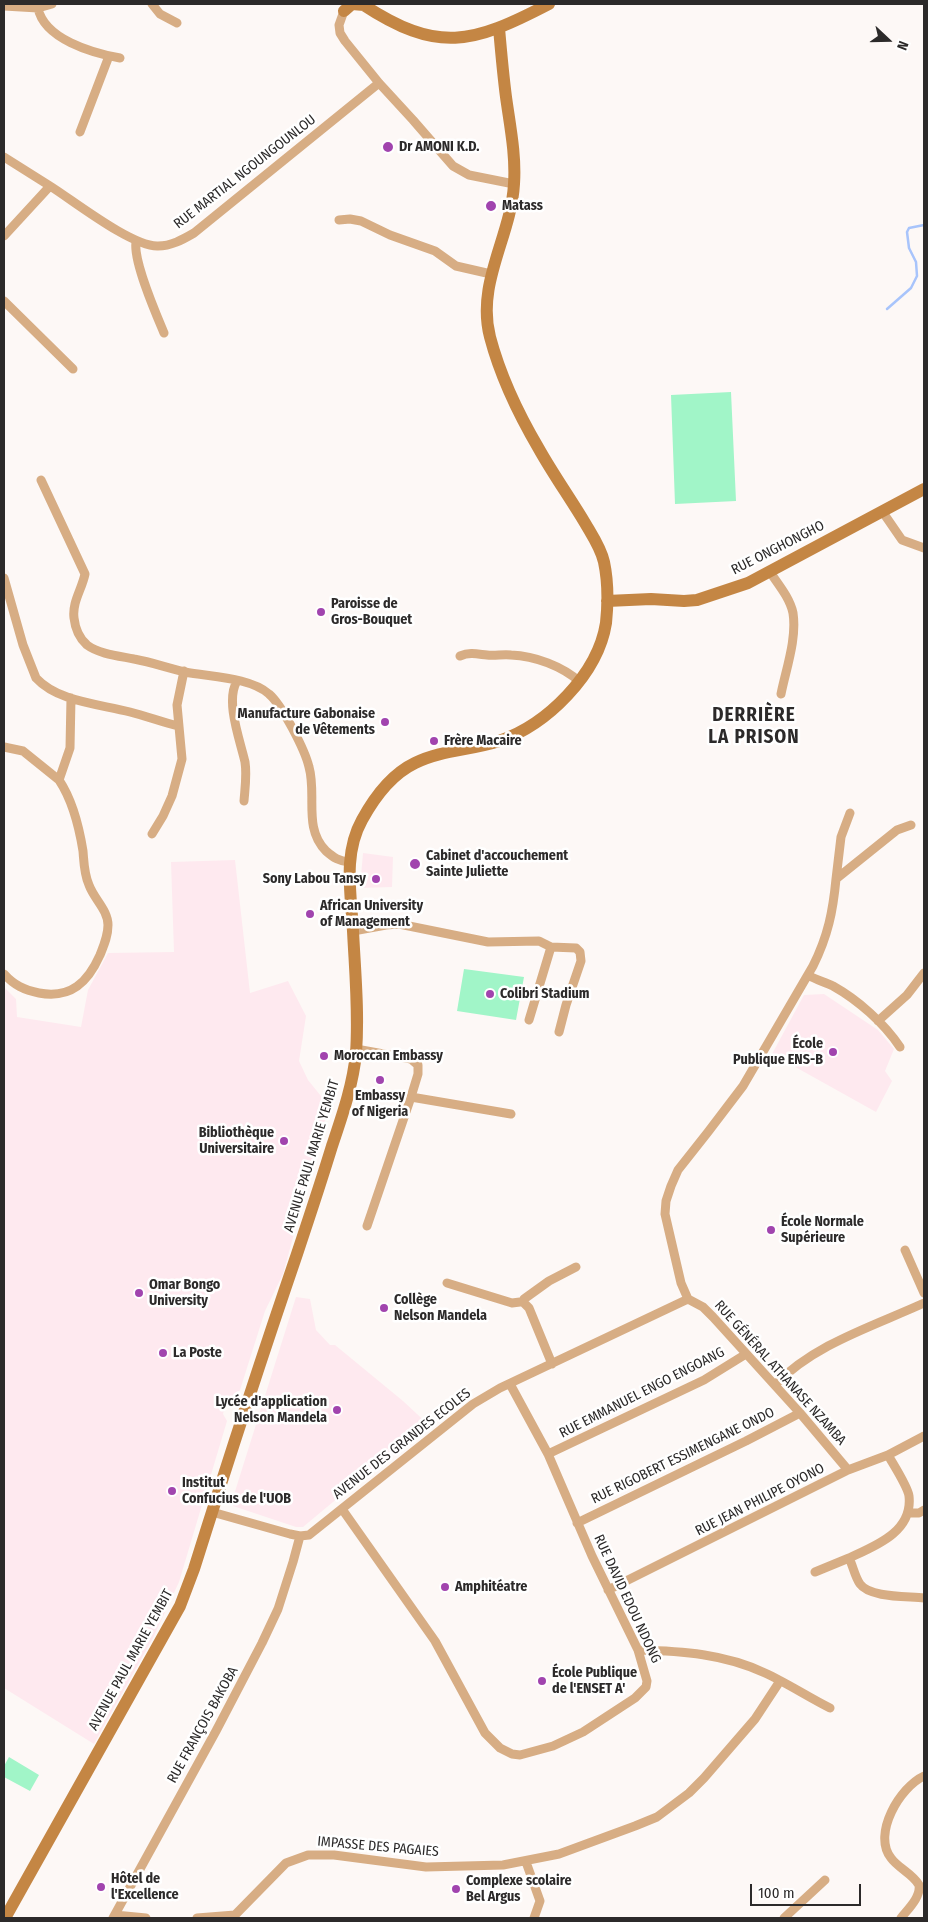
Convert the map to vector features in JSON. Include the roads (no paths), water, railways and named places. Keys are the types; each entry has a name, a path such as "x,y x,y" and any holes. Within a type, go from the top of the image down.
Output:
{"main road":[{"path":"345,7 352,4 363,4 398,26 430,36 449,38 470,37 499,28 532,8 549,4"},
{"name":"AVENUE PAUL MARIE YEMBIT","path":"5,1918 174,1618 194,1569 338,1129 351,1084 356,1049 350,862 355,834 362,819 383,789 400,772 426,758 510,737 545,714 580,682 596,656 602,638 606,622 607,601 604,564 596,542 537,446 511,393 494,349 487,322 486,300 491,274 510,214 514,184 512,137 499,28"},
{"name":"RUE ONGHONGHO","path":"607,601 651,599 698,600 748,583 924,489"}],"street":[{"path":"4,6 38,8 52,4"},
{"path":"152,4 160,14 177,23"},
{"path":"345,7 339,25 340,33 378,84 453,166 469,175 514,184"},
{"path":"38,8 40,18 47,27 85,50 120,58"},
{"path":"80,132 108,56"},
{"name":"RUE MARTIAL NGOUNGOUNLOU","path":"4,157 136,242 156,246 166,245 179,242 194,233 378,84"},
{"path":"4,236 50,186"},
{"path":"339,220 361,220 394,237 432,250 454,264 491,274"},
{"path":"136,242 135,249 141,269 164,333"},
{"path":"4,301 73,368"},
{"path":"40,480 85,574 73,608 76,628 80,637 87,645 105,653 237,681 258,687 270,694 279,706 309,766 315,834 322,846 332,856 339,860 350,862"},
{"path":"882,511 902,540 924,548"},
{"path":"770,572 785,594 793,612 792,642 781,694"},
{"path":"4,578 23,645 36,678 54,691 71,698 128,711 178,726"},
{"path":"460,656 476,653 528,658 565,670 580,682"},
{"path":"152,834 168,807 179,769 182,753 178,726 177,697 184,671"},
{"path":"237,681 234,686 232,700 245,763 244,801"},
{"path":"58,780 70,748 71,698"},
{"path":"4,747 23,751 58,780 68,795 75,816 87,880 107,918 107,938 88,977 64,993 46,994 26,990 15,985 4,974"},
{"path":"688,1299 681,1283 665,1214 666,1202 671,1186 678,1170 743,1086 813,966 820,951 832,913 842,837 850,813"},
{"path":"836,879 897,830 912,825"},
{"path":"353,930 399,924 481,941 503,943 539,941 551,947 576,948 581,956 580,968 566,1005 559,1032"},
{"path":"529,1020 551,947"},
{"path":"878,1021 907,995 924,973"},
{"path":"808,975 847,995 878,1021 900,1047"},
{"path":"356,1049 411,1058 418,1065 418,1074 412,1097 367,1226"},
{"path":"412,1097 511,1114"},
{"path":"905,1250 924,1293"},
{"path":"447,1283 512,1303 523,1301 549,1281 576,1268"},
{"name":"RUE GÉNÉRAL ATHANASE NZAMBA","path":"688,1299 708,1312 800,1413 848,1470"},
{"name":"AVENUE DES GRANDES ECOLES","path":"300,1536 308,1535 316,1530 460,1414 488,1395 688,1299"},
{"path":"523,1301 529,1308 552,1364"},
{"path":"775,1385 784,1376 822,1349 924,1303"},
{"name":"RUE EMMANUEL ENGO ENGOANG","path":"548,1454 704,1380 746,1354"},
{"name":"RUE DAVID EDOU NDONG","path":"342,1509 435,1641 485,1733 506,1752 520,1755 562,1743 583,1732 635,1698 646,1687 647,1681 638,1650 608,1590 548,1454 510,1384"},
{"name":"RUE RIGOBERT ESSIMENGANE ONDO","path":"577,1522 800,1413"},
{"name":"RUE JEAN PHILIPE OYONO","path":"608,1590 848,1470 888,1455 924,1436"},
{"path":"815,1572 887,1540 901,1525 908,1513 909,1495 888,1455"},
{"path":"908,1513 919,1513 924,1510"},
{"path":"212,1512 300,1536"},
{"name":"RUE FRANÇOIS BAKOBA","path":"114,1916 216,1731 262,1643 278,1609 300,1536"},
{"path":"849,1558 860,1584 867,1590 876,1593 924,1598"},
{"path":"638,1650 693,1653 719,1657 752,1668 830,1708"},
{"name":"IMPASSE DES PAGAIES","path":"198,1918 236,1917 286,1864 308,1855 334,1855 426,1867 483,1867 526,1862 566,1852 635,1826 664,1812 689,1793 704,1778 755,1719 780,1681"},
{"path":"901,1918 917,1897 920,1889 919,1885 890,1858 884,1842 885,1830 904,1792 914,1781 924,1776"},
{"path":"526,1862 540,1901 534,1918"},
{"path":"784,1918 824,1880"},
{"path":"114,1916 146,1918"}],"waterway":[{"path":"887,309 911,288 917,276 916,262 909,248 907,232 909,228 924,225"}],"place":[{"name":"Dr AMONI K.D.","path":"388,147"},
{"name":"Matass","path":"491,206"},
{"name":"Paroisse de Gros-Bouquet","path":"321,612"},
{"name":"Manufacture Gabonaise de Vêtements","path":"385,722"},
{"name":"Frère Macaire","path":"434,741"},
{"name":"Cabinet d'accouchement Sainte Juliette","path":"415,864"},
{"name":"Sony Labou Tansy","path":"376,879"},
{"name":"African University of Management","path":"310,914"},
{"name":"Colibri Stadium","path":"490,994"},
{"name":"École Publique ENS-B","path":"833,1052"},
{"name":"Moroccan Embassy","path":"324,1056"},
{"name":"Embassy of Nigeria","path":"380,1080"},
{"name":"Bibliothèque Universitaire","path":"284,1141"},
{"name":"École Normale Supérieure","path":"771,1230"},
{"name":"Omar Bongo University","path":"139,1293"},
{"name":"Collège Nelson Mandela","path":"384,1308"},
{"name":"La Poste","path":"163,1353"},
{"name":"Lycée d'application Nelson Mandela","path":"337,1410"},
{"name":"Institut Confucius de l'UOB","path":"172,1491"},
{"name":"Amphitéatre","path":"445,1587"},
{"name":"École Publique de l'ENSET A'","path":"542,1681"},
{"name":"Hôtel de l'Excellence","path":"101,1887"},
{"name":"Complexe scolaire Bel Argus","path":"456,1889"}],"district":[{"name":"DERRIÈRE LA PRISON","path":"754,727"}]}
